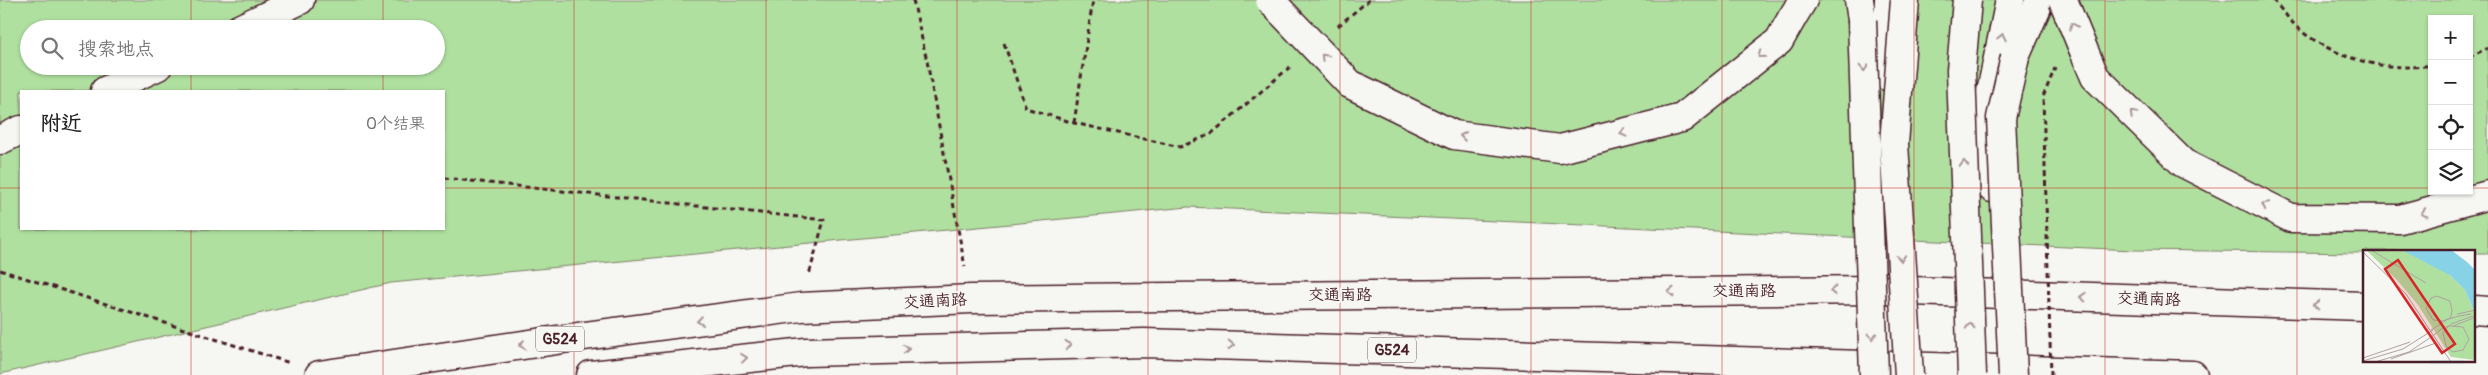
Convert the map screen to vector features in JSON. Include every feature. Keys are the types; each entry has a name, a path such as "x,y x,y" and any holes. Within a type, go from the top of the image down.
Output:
{"main road":[{"path":"257,20 300,0"},
{"path":"1270,0 1350,84 1454,135 1560,149 1682,118 1779,40 1803,0"},
{"path":"1880,290 1889,0"},
{"path":"1905,0 1894,144 1909,375"},
{"path":"1967,0 1961,70 1972,375"},
{"path":"2000,294 1986,116 2010,0"},
{"path":"2013,375 2001,118 2015,57 2040,0"},
{"path":"2062,0 2095,77 2183,163 2291,218 2400,219 2488,195"},
{"path":"1861,10 1874,375"},
{"path":"107,90 139,75"},
{"path":"0,140 20,130"},
{"name":"交通南路","path":"322,374 801,307 971,299 1880,290 2363,306"},
{"name":"G524","path":"591,375 806,352 1144,343 1752,368 2193,375"}],"path":[{"path":"913,0 927,61 971,299"},
{"path":"1074,123 1093,0"},
{"path":"1331,32 1369,0"},
{"path":"2273,0 2304,33 2353,60 2408,69 2428,66"},
{"path":"1004,43 1026,108 1074,123 1180,147 1211,134 1294,64"},
{"path":"2473,55 2488,48"},
{"path":"2051,375 2043,97 2057,62"},
{"path":"445,178 824,220 801,307"},
{"path":"0,270 322,374"}],"green space":[{"path":"0,0 2488,0 2488,254 2476,254 2476,250 2363,250 2363,253 2133,250 1188,207 391,283 0,374"}]}
